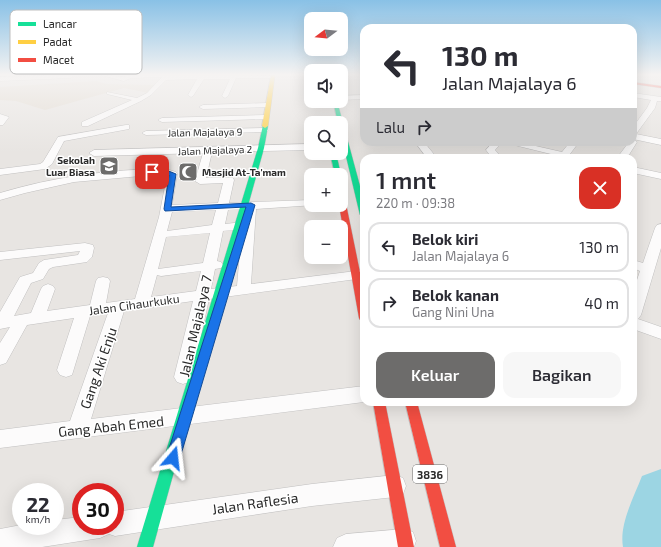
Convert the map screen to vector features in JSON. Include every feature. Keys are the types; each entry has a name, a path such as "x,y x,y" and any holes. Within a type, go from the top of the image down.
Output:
{"street":[{"path":"85,124 138,101"},
{"path":"145,547 261,148 268,101"},
{"path":"637,130 648,107 656,101"},
{"path":"204,107 267,105"},
{"path":"0,116 5,117 0,123"},
{"path":"637,116 644,117"},
{"path":"162,120 265,117"},
{"path":"0,172 42,167 47,164 63,136 126,128"},
{"name":"Jalan Majalaya 9","path":"146,133 264,130"},
{"path":"637,136 661,142"},
{"path":"494,146 490,150 494,154"},
{"path":"521,146 552,154"},
{"path":"565,154 572,146"},
{"name":"Jalan Majalaya 2","path":"94,153 304,147"},
{"name":"Jalan Majalaya 7","path":"145,547 229,180 200,181 208,150"},
{"path":"348,151 360,199"},
{"path":"348,172 360,171"},
{"path":"637,171 661,176"},
{"path":"0,197 64,181 166,172 172,174 167,209 142,303"},
{"path":"167,209 304,203"},
{"path":"145,547 251,205"},
{"path":"244,290 244,261 251,205"},
{"path":"344,212 360,274"},
{"path":"169,234 248,225"},
{"path":"637,313 648,268 661,228"},
{"path":"0,256 85,247 88,248 85,257 82,259 49,263 44,266 38,276 25,280 1,323"},
{"path":"161,272 244,261"},
{"path":"637,265 648,268"},
{"name":"Jalan Cihaurkuku","path":"1,323 360,274"},
{"path":"66,370 103,281"},
{"path":"0,358 30,319 48,288"},
{"name":"Gang Aki Enju","path":"77,430 118,306"},
{"path":"637,322 661,333"},
{"name":"Gang Abah Emed","path":"0,439 360,395"},
{"path":"346,547 405,544 381,406"},
{"name":"3836","path":"412,406 448,547"},
{"name":"Jalan Raflesia","path":"124,523 312,495 395,486"},
{"path":"0,540 72,530"}],"shaded area":[{"path":"8,101 79,101 45,110 16,101"}],"waterway":[{"path":"652,547 652,529 661,495"}],"traffic: fast":[{"path":"337,108 339,116"},
{"path":"145,547 261,148 265,126"},
{"path":"348,152 360,199"},
{"path":"335,160 336,168"}],"traffic: slow":[{"path":"265,126 269,101"}],"traffic: jam":[{"path":"344,212 360,296"},
{"path":"380,406 406,547"},
{"path":"412,406 448,547"}],"place":[{"name":"Sekolah Luar Biasa","path":"109,166"},
{"name":"Masjid At-Ta'mam","path":"188,172"}],"route":[{"path":"152,172 170,172 172,174 167,209 251,205 173,458"}]}
